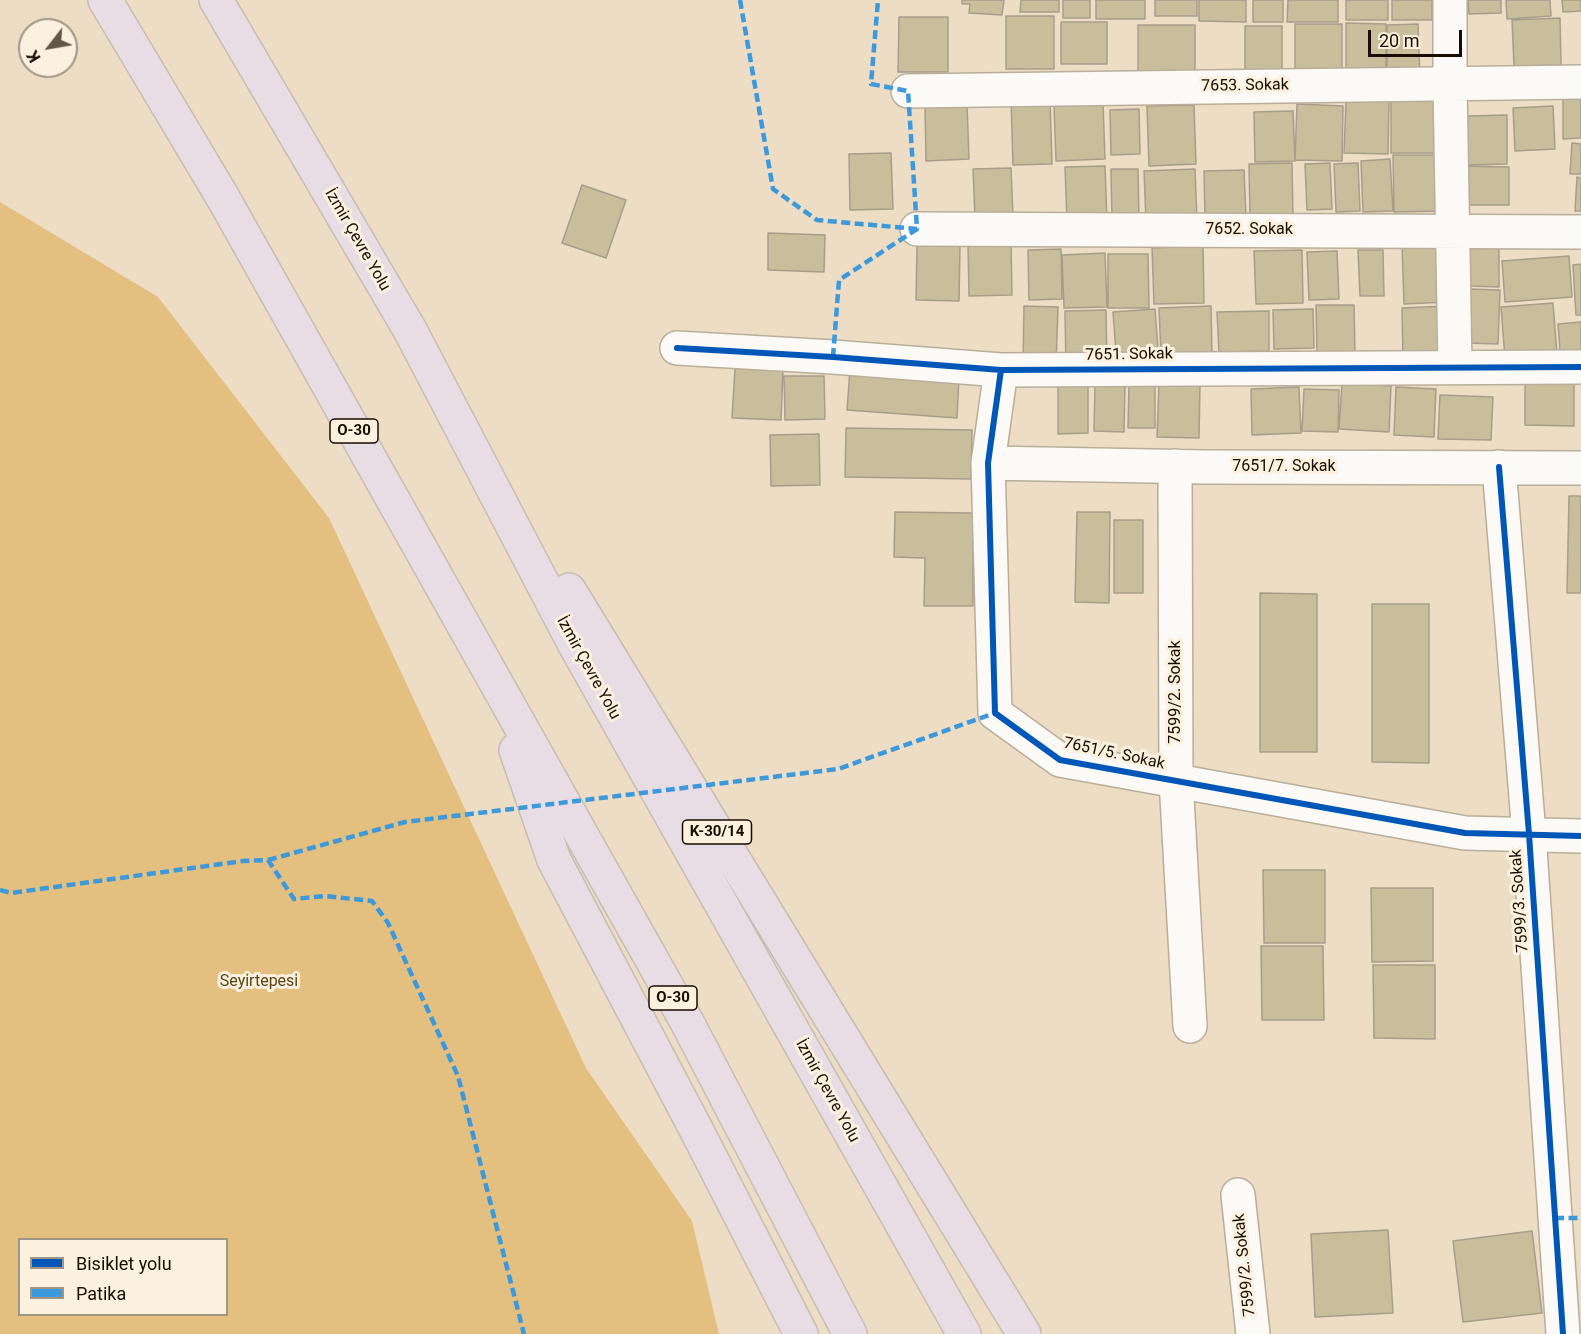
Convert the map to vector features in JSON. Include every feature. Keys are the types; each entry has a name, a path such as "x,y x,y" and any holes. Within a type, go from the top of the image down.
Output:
{"highway":[{"name":"O-30","path":"105,0 222,196 687,1022 850,1334"},
{"name":"İzmir Çevre Yolu","path":"216,0 410,330 575,645 964,1334"},
{"name":"K-30/14","path":"410,330 1024,1334"},
{"path":"486,666 554,860 801,1334"}],"street":[{"path":"1450,0 1455,367"},
{"name":"7653. Sokak","path":"908,91 1581,82"},
{"name":"7652. Sokak","path":"917,229 1581,232"},
{"name":"7651. Sokak","path":"677,348 1001,370 1581,367"},
{"name":"7651/5. Sokak","path":"1001,370 988,463 995,712 1060,760 1465,833 1581,836"},
{"name":"7651/7. Sokak","path":"988,463 1581,468"},
{"name":"7599/2. Sokak","path":"1175,466 1176,780 1190,1026"},
{"name":"7599/3. Sokak","path":"1499,467 1529,834 1568,1218 1563,1334"},
{"name":"7599/2. Sokak","path":"1238,1195 1253,1334"}],"green space":[{"name":"Seyirtepesi","path":"0,202 158,297 329,518 586,1068 692,1221 719,1334 0,1334"}],"building":[{"path":"962,0 1004,0 1002,15 969,13 970,4 962,4"},
{"path":"1021,0 1059,0 1059,12 1020,12"},
{"path":"1063,0 1090,0 1090,18 1063,18"},
{"path":"1096,0 1145,0 1145,19 1096,19"},
{"path":"1155,0 1197,0 1197,16 1155,16"},
{"path":"1199,0 1246,0 1246,22 1199,21"},
{"path":"1253,0 1283,0 1283,22 1253,22"},
{"path":"1288,0 1338,0 1338,22 1287,22"},
{"path":"1346,0 1388,0 1388,20 1346,20"},
{"path":"1392,0 1432,0 1432,20 1392,20"},
{"path":"1468,0 1501,0 1501,13 1469,14"},
{"path":"1506,0 1550,0 1551,16 1507,19"},
{"path":"1562,0 1581,0 1581,11 1563,12"},
{"path":"1006,16 1054,16 1054,69 1006,69"},
{"path":"899,17 948,17 948,72 898,72"},
{"path":"1560,18 1561,65 1514,66 1512,20"},
{"path":"1061,22 1107,22 1107,64 1061,64"},
{"path":"1346,23 1386,24 1386,77 1346,77"},
{"path":"1295,24 1342,24 1342,79 1295,79"},
{"path":"1418,24 1420,78 1387,78 1387,25"},
{"path":"1138,25 1195,25 1195,81 1138,80"},
{"path":"1245,26 1282,26 1282,73 1245,73"},
{"path":"1563,92 1581,92 1581,138 1563,139"},
{"path":"1011,100 1050,100 1052,164 1013,165"},
{"path":"1391,100 1434,101 1434,153 1391,153"},
{"path":"1346,101 1389,101 1388,154 1344,153"},
{"path":"967,104 969,159 926,161 925,105"},
{"path":"1103,104 1105,159 1056,161 1054,105"},
{"path":"1297,104 1343,106 1342,161 1295,160"},
{"path":"1194,105 1196,164 1149,166 1147,106"},
{"path":"1553,106 1555,149 1515,151 1513,108"},
{"path":"1139,109 1140,154 1111,155 1110,110"},
{"path":"1293,111 1295,161 1255,162 1254,112"},
{"path":"1507,115 1507,164 1468,165 1467,116"},
{"path":"1572,143 1581,144 1581,174 1570,174"},
{"path":"891,153 893,209 850,210 849,154"},
{"path":"1393,155 1440,155 1442,211 1394,212"},
{"path":"1390,159 1393,211 1363,212 1361,161"},
{"path":"1292,163 1293,215 1250,216 1249,164"},
{"path":"1330,163 1332,209 1307,210 1305,164"},
{"path":"1358,163 1360,211 1336,212 1334,164"},
{"path":"1105,166 1107,221 1067,222 1065,167"},
{"path":"1459,166 1509,167 1509,205 1458,205"},
{"path":"1011,168 1013,217 975,218 973,169"},
{"path":"1111,169 1138,169 1139,220 1112,220"},
{"path":"1195,169 1197,221 1146,222 1144,171"},
{"path":"1244,170 1246,217 1205,218 1204,171"},
{"path":"1577,177 1581,178 1581,211 1575,211"},
{"path":"582,185 626,200 606,258 562,243"},
{"path":"768,233 825,235 824,272 768,270"},
{"path":"1445,243 1447,302 1404,304 1402,244"},
{"path":"1011,244 1012,295 969,296 968,245"},
{"path":"917,246 960,246 959,301 916,300"},
{"path":"1203,246 1204,303 1154,304 1152,248"},
{"path":"1469,246 1499,246 1499,287 1469,286"},
{"path":"1061,249 1062,299 1029,300 1028,250"},
{"path":"1302,250 1303,303 1256,304 1254,251"},
{"path":"1358,250 1383,250 1384,296 1360,296"},
{"path":"1337,251 1339,299 1309,300 1307,252"},
{"path":"1105,253 1107,307 1064,308 1062,255"},
{"path":"1108,254 1148,254 1149,308 1108,308"},
{"path":"1569,256 1572,297 1505,302 1502,261"},
{"path":"1581,264 1581,315 1576,315 1573,265"},
{"path":"1469,289 1500,290 1498,344 1467,343"},
{"path":"1553,303 1557,354 1505,358 1501,307"},
{"path":"1316,305 1354,305 1355,354 1317,354"},
{"path":"1024,306 1058,307 1056,365 1023,364"},
{"path":"1211,306 1212,354 1161,355 1159,308"},
{"path":"1447,306 1449,359 1403,360 1402,308"},
{"path":"1155,309 1159,363 1117,366 1113,312"},
{"path":"1313,309 1314,348 1274,349 1273,310"},
{"path":"1106,310 1107,367 1066,368 1065,311"},
{"path":"1269,311 1269,351 1219,352 1217,312"},
{"path":"1581,322 1581,362 1561,363 1558,324"},
{"path":"735,368 783,370 781,420 732,418"},
{"path":"850,370 959,377 957,418 847,410"},
{"path":"784,376 824,376 825,419 785,420"},
{"path":"1525,380 1574,380 1574,426 1525,425"},
{"path":"1095,383 1125,383 1124,432 1094,431"},
{"path":"1129,383 1155,383 1155,428 1128,428"},
{"path":"1159,383 1200,384 1199,438 1157,437"},
{"path":"1342,383 1391,386 1389,432 1339,429"},
{"path":"1058,384 1088,384 1088,433 1058,434"},
{"path":"1299,387 1301,433 1252,435 1251,389"},
{"path":"1396,387 1436,389 1434,437 1394,435"},
{"path":"1304,389 1339,390 1338,432 1302,431"},
{"path":"1440,395 1493,397 1491,440 1438,439"},
{"path":"846,428 972,430 971,479 845,477"},
{"path":"819,434 820,485 771,486 770,435"},
{"path":"1569,496 1581,496 1581,593 1567,593"},
{"path":"895,512 973,513 973,606 924,606 925,558 894,557"},
{"path":"1077,512 1110,512 1109,603 1075,602"},
{"path":"1114,520 1143,520 1143,593 1114,593"},
{"path":"1260,593 1317,594 1317,752 1260,752"},
{"path":"1372,604 1429,604 1429,763 1372,762"},
{"path":"1263,870 1325,870 1325,943 1264,943"},
{"path":"1371,888 1433,888 1433,961 1372,962"},
{"path":"1261,946 1323,946 1324,1020 1262,1020"},
{"path":"1373,965 1435,965 1435,1039 1374,1038"},
{"path":"1388,1230 1393,1313 1315,1317 1311,1234"},
{"path":"1532,1231 1542,1313 1463,1322 1453,1241"}],"marked path":[{"path":"740,0 773,189 817,220 917,229"},
{"path":"833,357 839,280 917,229 908,91 871,84 878,0"},
{"path":"268,860 405,822 838,769 995,713"},
{"path":"0,890 11,893 243,861 268,860 294,899 325,896 372,901 388,923 458,1076 524,1334"},
{"path":"1555,1218 1581,1218"}],"cycle path":[{"path":"677,348 1001,370 1581,367"},
{"path":"1001,370 988,463 995,713 1060,760 1465,833 1581,836"},
{"path":"1499,467 1529,834 1563,1334"}]}
